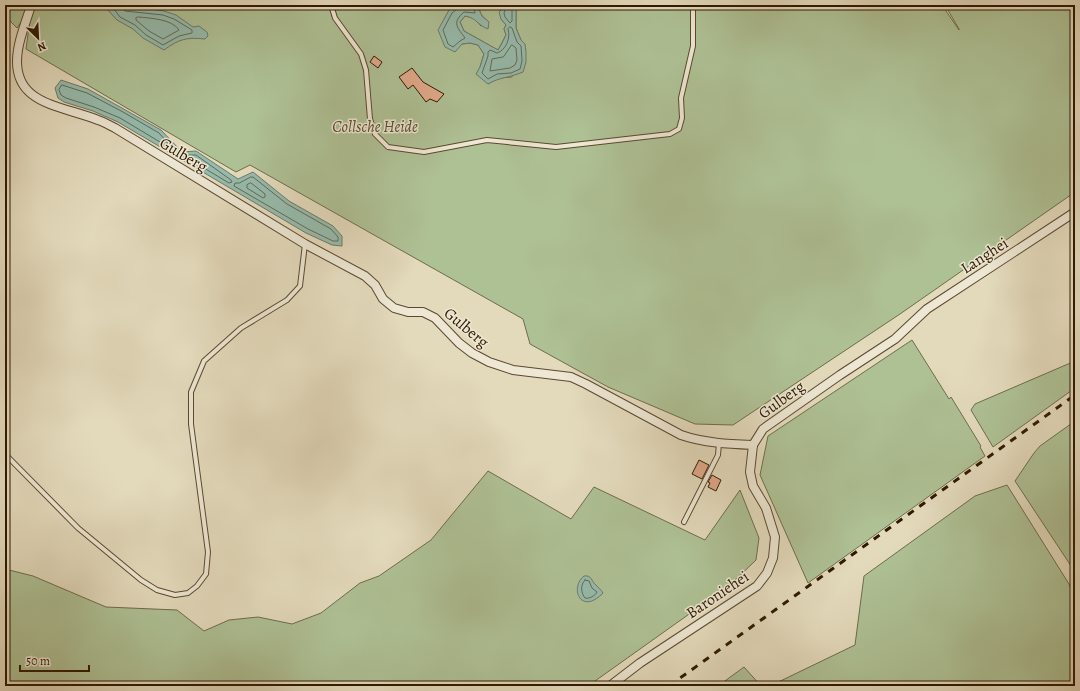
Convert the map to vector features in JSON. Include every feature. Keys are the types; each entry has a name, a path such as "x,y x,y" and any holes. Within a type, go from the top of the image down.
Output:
{"street":[{"name":"Gulberg","path":"31,5 18,50 18,69 22,83 32,94 49,105 98,120 115,128 305,244 365,276 375,285 383,299 394,308 408,312 423,312 435,318 458,343 472,353 490,362 513,370 571,377 681,435 693,439 719,443 753,445 763,429 840,375 895,339 912,324"},
{"name":"Langhei","path":"912,324 927,309 1075,212"},
{"name":"Baroniehei","path":"610,686 640,663 757,586 767,573 773,558 775,537 771,520 766,508 753,486 750,472 753,445"}],"lane":[{"path":"331,5 335,18 361,54 366,70 370,119 375,134 388,147 424,152 487,140 556,147 670,134 679,129 682,118 681,98 692,46 693,5"},
{"path":"5,454 78,528 141,580 158,590 175,595 188,593 197,586 206,574 208,552 191,424 191,392 204,361 241,328 287,300 300,286 305,244"},
{"path":"684,522 718,455 719,443"}],"green space":[{"path":"5,5 27,5 22,21 17,28 5,16"},
{"name":"Collsche Heide","path":"32,5 455,5 449,10 462,44 470,43 478,45 484,54 480,67 488,84 498,78 512,77 521,40 516,28 516,6 514,5 942,5 959,30 945,5 1075,5 1075,192 900,314 733,425 695,424 608,387 530,344 523,319 250,165 236,172 26,49"},
{"path":"477,5 506,5 503,7 501,19 506,25 504,29 506,35 498,50 464,31 460,22 465,16 474,18 481,26 489,22 482,16"},
{"path":"912,340 949,399 951,397 981,446 980,447 985,456 808,583 760,475 768,436"},
{"path":"1075,361 1075,388 993,447 971,410 975,404"},
{"path":"1075,421 1075,572 1015,481 1040,446"},
{"path":"488,471 571,519 594,487 705,540 740,490 759,538 756,560 730,585 588,686 5,686 5,569 33,576 106,607 177,610 204,631 229,620 258,617 292,624 321,613 360,583 379,576 431,540"},
{"path":"1007,485 1069,584 1075,600 1075,686 770,686 855,645 864,576 975,496"},
{"path":"744,667 761,686 718,686"}],"water":[{"path":"107,5 119,5 164,11 176,15 193,27 199,26 207,32 208,36 205,39 193,38 183,40 174,43 164,50 117,20 108,10"},
{"path":"455,5 477,5 482,16 489,22 488,29 481,26 472,18 465,16 460,22 464,31 498,50 506,35 504,29 506,25 501,19 499,12 506,5 516,6 516,28 521,40 525,44 526,52 526,62 523,72 488,84 476,74 484,54 478,45 470,43 462,44 455,52 445,47 438,30 449,10"},
{"path":"61,80 88,89 161,130 182,152 196,151 238,179 253,172 289,201 333,226 342,236 342,246 332,245 306,233 118,122 93,111 64,102 58,98 55,88"},
{"path":"584,576 589,576 603,593 589,602 583,601 578,593 580,581"}],"building":[{"path":"374,56 382,62 378,68 370,62"},
{"path":"412,68 423,82 444,94 437,102 430,99 426,102 413,85 408,89 399,77"},
{"path":"699,460 709,465 702,479 692,474"},
{"path":"712,475 721,480 716,491 708,487 710,483 708,482"}],"railway":[{"path":"669,686 1075,395"}]}
